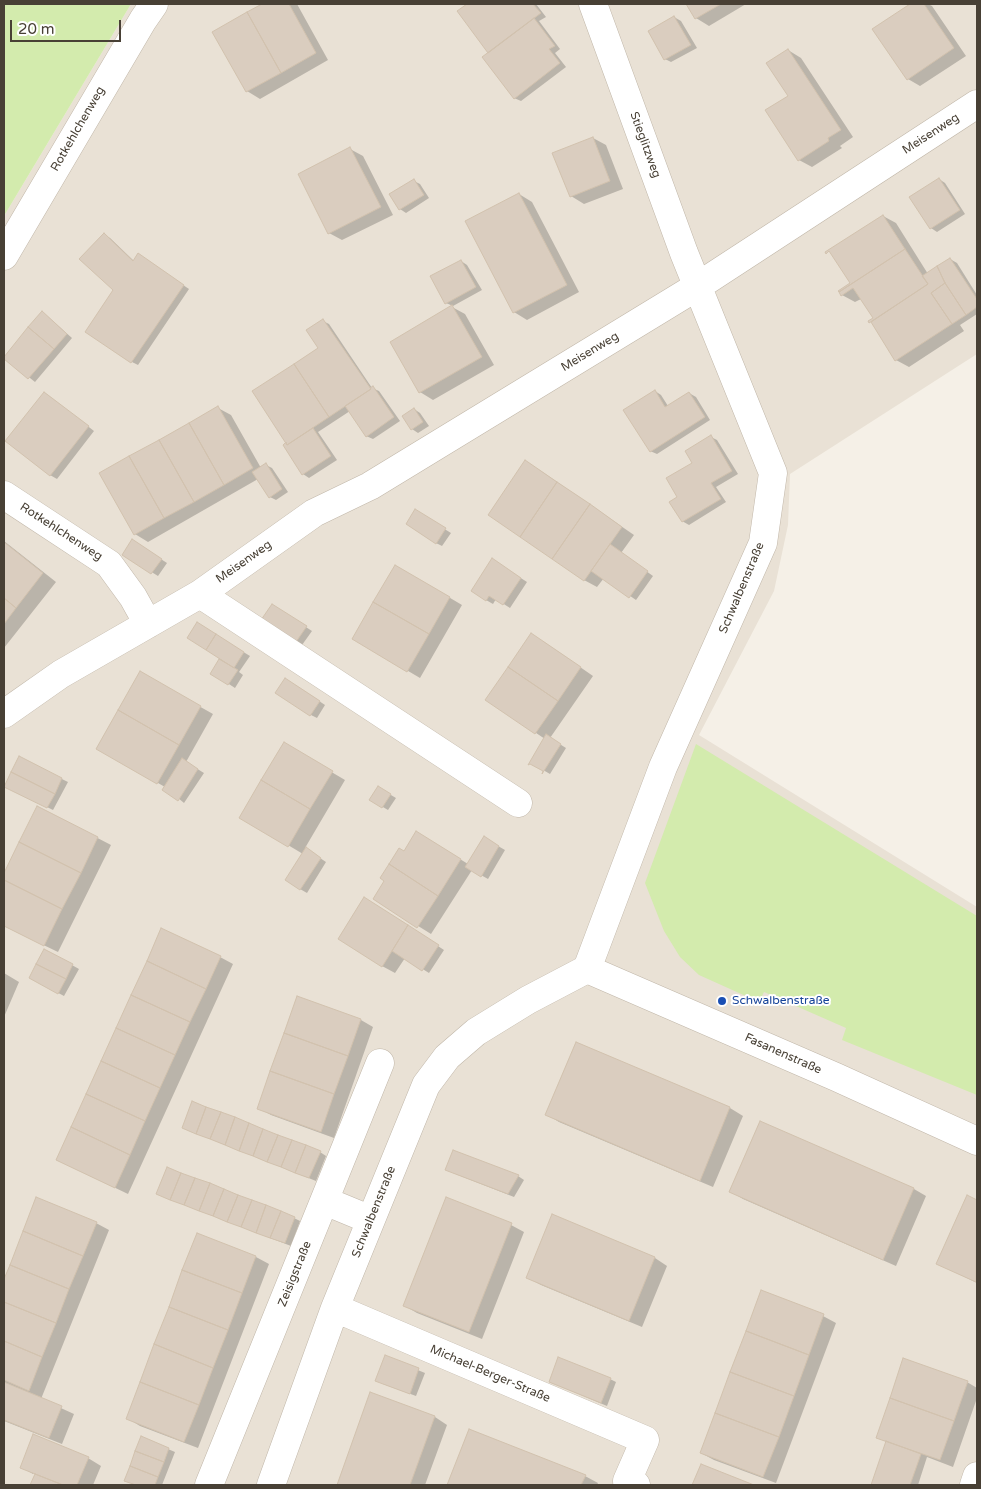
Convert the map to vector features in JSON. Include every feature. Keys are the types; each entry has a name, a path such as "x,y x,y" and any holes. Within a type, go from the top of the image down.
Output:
{"street":[{"name":"Rotkehlchenweg","path":"4,256 154,4"},
{"name":"Stieglitzweg","path":"593,4 684,253 698,286"},
{"name":"Meisenweg","path":"4,714 61,674 200,594 314,513 370,486 698,286 977,104"},
{"name":"Schwalbenstraße","path":"271,1485 335,1308 426,1084 447,1057 476,1032 528,1000 587,969 663,767 763,543 773,473 698,286"},
{"name":"Rotkehlchenweg","path":"4,495 109,564 133,597 148,624"},
{"name":"Meisenweg","path":"200,594 518,803"},
{"name":"Fasanenstraße","path":"587,969 836,1077 977,1141"},
{"name":"Zeisigstraße","path":"209,1485 380,1063"},
{"path":"325,1201 371,1220"},
{"name":"Michael-Berger-Straße","path":"335,1308 645,1440 627,1481 636,1485"},
{"path":"974,1485 977,1476"}],"shaded area":[{"path":"131,4 977,4 977,354 790,474 788,525 774,591 699,735 977,907 977,1485 4,1485 4,216"}],"green space":[{"path":"4,4 131,4 4,216"},
{"path":"696,744 977,916 977,1095 842,1040 846,1028 764,992 759,1002 699,975 680,957 664,931 645,883"}],"building":[{"path":"262,4 289,4 316,53 281,73 247,12"},
{"path":"467,4 533,4 541,13 488,53 457,11"},
{"path":"686,4 721,4 695,19"},
{"path":"910,4 924,4 954,48 907,80 872,29"},
{"path":"247,12 281,73 246,92 212,32"},
{"path":"674,16 691,45 664,60 648,31"},
{"path":"534,18 555,46 549,49 560,63 514,99 482,57"},
{"path":"788,49 841,130 828,138 829,141 798,161 765,110 788,96 766,63"},
{"path":"593,137 610,181 570,197 552,153"},
{"path":"350,147 381,207 328,234 298,174"},
{"path":"939,178 960,210 930,229 909,197"},
{"path":"414,179 424,195 399,210 389,194"},
{"path":"519,193 567,285 513,313 465,221"},
{"path":"883,215 905,249 839,292 850,283 829,251 826,254 825,252"},
{"path":"104,233 133,261 138,253 184,285 131,363 85,332 113,290 79,259"},
{"path":"905,249 928,284 869,323 868,321 873,318 853,288 841,296 839,292"},
{"path":"950,258 977,299 977,307 966,315 945,283 937,266"},
{"path":"461,260 476,287 445,304 430,276"},
{"path":"937,266 945,283 931,293 952,324 895,361 871,322 928,284 922,276"},
{"path":"945,283 966,315 952,324 931,293"},
{"path":"452,305 482,357 419,393 390,342"},
{"path":"42,311 67,334 54,349 28,327"},
{"path":"323,319 371,389 329,417 294,364 318,348 306,330"},
{"path":"28,327 54,349 28,379 4,357"},
{"path":"294,364 329,417 287,445 252,391"},
{"path":"373,386 394,417 366,437 345,406"},
{"path":"655,390 665,407 689,392 705,417 650,452 623,410"},
{"path":"44,392 89,426 50,476 5,441"},
{"path":"218,406 253,468 224,485 189,423"},
{"path":"414,408 423,422 411,430 402,416"},
{"path":"189,423 224,485 194,502 159,440"},
{"path":"313,428 331,456 302,475 283,445 286,442 287,445"},
{"path":"711,435 732,471 711,483 721,499 682,522 669,502 677,497 666,478 692,463 685,451"},
{"path":"159,440 194,502 164,518 129,456"},
{"path":"129,456 164,518 134,535 99,473"},
{"path":"525,460 557,482 520,537 488,515"},
{"path":"266,463 282,489 269,498 252,472"},
{"path":"557,482 590,504 552,559 520,537"},
{"path":"590,504 622,527 584,581 552,559"},
{"path":"415,509 446,528 436,544 406,524"},
{"path":"132,539 162,559 151,574 122,555"},
{"path":"4,542 43,573 16,608 4,598"},
{"path":"610,544 648,571 629,598 591,571"},
{"path":"492,558 521,578 503,605 489,596 486,601 471,591"},
{"path":"395,565 450,597 429,634 373,602"},
{"path":"4,598 16,608 4,624"},
{"path":"373,602 429,634 407,672 352,639"},
{"path":"272,604 307,626 296,642 261,620"},
{"path":"197,622 216,634 206,650 187,638"},
{"path":"531,633 581,667 558,701 508,667"},
{"path":"216,634 244,652 234,668 206,650"},
{"path":"219,659 238,670 228,685 210,674"},
{"path":"508,667 558,701 535,734 485,700"},
{"path":"140,671 201,706 179,745 118,710"},
{"path":"285,678 320,701 310,716 275,693"},
{"path":"118,710 179,745 157,784 96,749"},
{"path":"546,734 561,744 542,774 543,771 530,764 528,765"},
{"path":"284,742 333,771 310,809 261,780"},
{"path":"19,756 62,778 55,794 11,772"},
{"path":"182,758 198,769 178,801 162,790"},
{"path":"11,772 55,794 47,808 4,787"},
{"path":"261,780 310,809 288,847 239,818"},
{"path":"378,786 391,794 382,808 369,800"},
{"path":"37,806 98,837 81,873 19,842"},
{"path":"416,831 461,859 438,896 389,864 399,848 404,851"},
{"path":"484,836 499,846 481,877 465,867"},
{"path":"19,842 81,873 62,909 4,880 4,873"},
{"path":"306,847 321,858 300,890 285,880"},
{"path":"389,864 438,896 417,928 373,899 384,881 380,878"},
{"path":"4,880 62,909 44,946 4,926"},
{"path":"364,897 408,925 382,967 338,939"},
{"path":"408,925 439,945 422,971 392,951"},
{"path":"161,928 221,956 206,989 147,961"},
{"path":"44,949 73,964 66,979 36,964"},
{"path":"147,961 206,989 190,1022 131,995"},
{"path":"36,964 66,979 58,994 29,978"},
{"path":"131,995 190,1022 175,1055 116,1028"},
{"path":"297,996 361,1019 348,1056 284,1033"},
{"path":"116,1028 175,1055 160,1088 101,1061"},
{"path":"284,1033 348,1056 334,1094 270,1071"},
{"path":"576,1042 730,1107 700,1181 545,1115"},
{"path":"101,1061 160,1088 145,1121 86,1094"},
{"path":"270,1071 334,1094 321,1132 257,1109"},
{"path":"86,1094 145,1121 130,1155 71,1127"},
{"path":"192,1101 206,1107 196,1134 182,1128"},
{"path":"206,1107 221,1112 210,1139 196,1134"},
{"path":"221,1112 235,1117 225,1145 210,1139"},
{"path":"235,1117 249,1123 239,1151 225,1145"},
{"path":"760,1121 914,1188 883,1260 729,1192"},
{"path":"249,1123 263,1129 253,1156 239,1151"},
{"path":"71,1127 130,1155 115,1188 56,1160"},
{"path":"263,1129 278,1135 267,1162 253,1156"},
{"path":"278,1135 292,1140 281,1167 267,1162"},
{"path":"292,1140 306,1145 295,1173 281,1167"},
{"path":"306,1145 321,1151 309,1178 295,1173"},
{"path":"453,1150 519,1175 508,1194 445,1170"},
{"path":"167,1167 181,1173 170,1200 156,1194"},
{"path":"181,1173 195,1178 184,1205 170,1200"},
{"path":"195,1178 210,1183 199,1211 184,1205"},
{"path":"210,1183 224,1189 213,1216 199,1211"},
{"path":"224,1189 238,1195 227,1222 213,1216"},
{"path":"238,1195 252,1200 241,1227 227,1222"},
{"path":"967,1195 977,1200 976,1282 936,1264"},
{"path":"36,1197 97,1222 83,1256 23,1231"},
{"path":"446,1197 512,1223 469,1332 403,1306"},
{"path":"252,1200 266,1205 256,1233 241,1227"},
{"path":"266,1205 281,1211 270,1238 256,1233"},
{"path":"281,1211 295,1217 285,1243 270,1238"},
{"path":"552,1214 655,1257 629,1321 526,1278"},
{"path":"23,1231 83,1256 69,1289 10,1265"},
{"path":"197,1233 256,1256 242,1293 182,1270"},
{"path":"10,1265 69,1289 56,1323 4,1302 4,1279"},
{"path":"182,1270 242,1293 228,1330 169,1307"},
{"path":"761,1290 824,1314 809,1355 746,1331"},
{"path":"4,1302 56,1323 42,1357 4,1341"},
{"path":"169,1307 228,1330 213,1368 154,1344"},
{"path":"746,1331 809,1355 794,1396 730,1372"},
{"path":"4,1341 42,1357 29,1391 4,1380"},
{"path":"154,1344 213,1368 199,1405 140,1382"},
{"path":"385,1355 419,1368 410,1394 375,1381"},
{"path":"558,1357 611,1378 601,1403 549,1382"},
{"path":"903,1358 968,1381 954,1421 890,1398"},
{"path":"730,1372 794,1396 779,1437 715,1413"},
{"path":"4,1382 62,1406 49,1438 4,1420"},
{"path":"140,1382 199,1405 184,1442 126,1419"},
{"path":"370,1392 435,1416 410,1485 337,1485"},
{"path":"890,1398 954,1421 940,1460 876,1438"},
{"path":"715,1413 779,1437 763,1477 700,1453"},
{"path":"469,1429 586,1475 581,1485 447,1485"},
{"path":"33,1434 89,1457 77,1485 63,1485 20,1468"},
{"path":"141,1436 169,1448 164,1462 135,1451"},
{"path":"886,1441 921,1454 910,1485 871,1485"},
{"path":"135,1451 164,1462 158,1477 130,1466"},
{"path":"701,1464 754,1485 692,1485"},
{"path":"130,1466 158,1477 155,1485 136,1485 124,1481"},
{"path":"35,1474 63,1485 30,1485"}],"place":[{"name":"Schwalbenstraße","path":"722,1001"}]}
